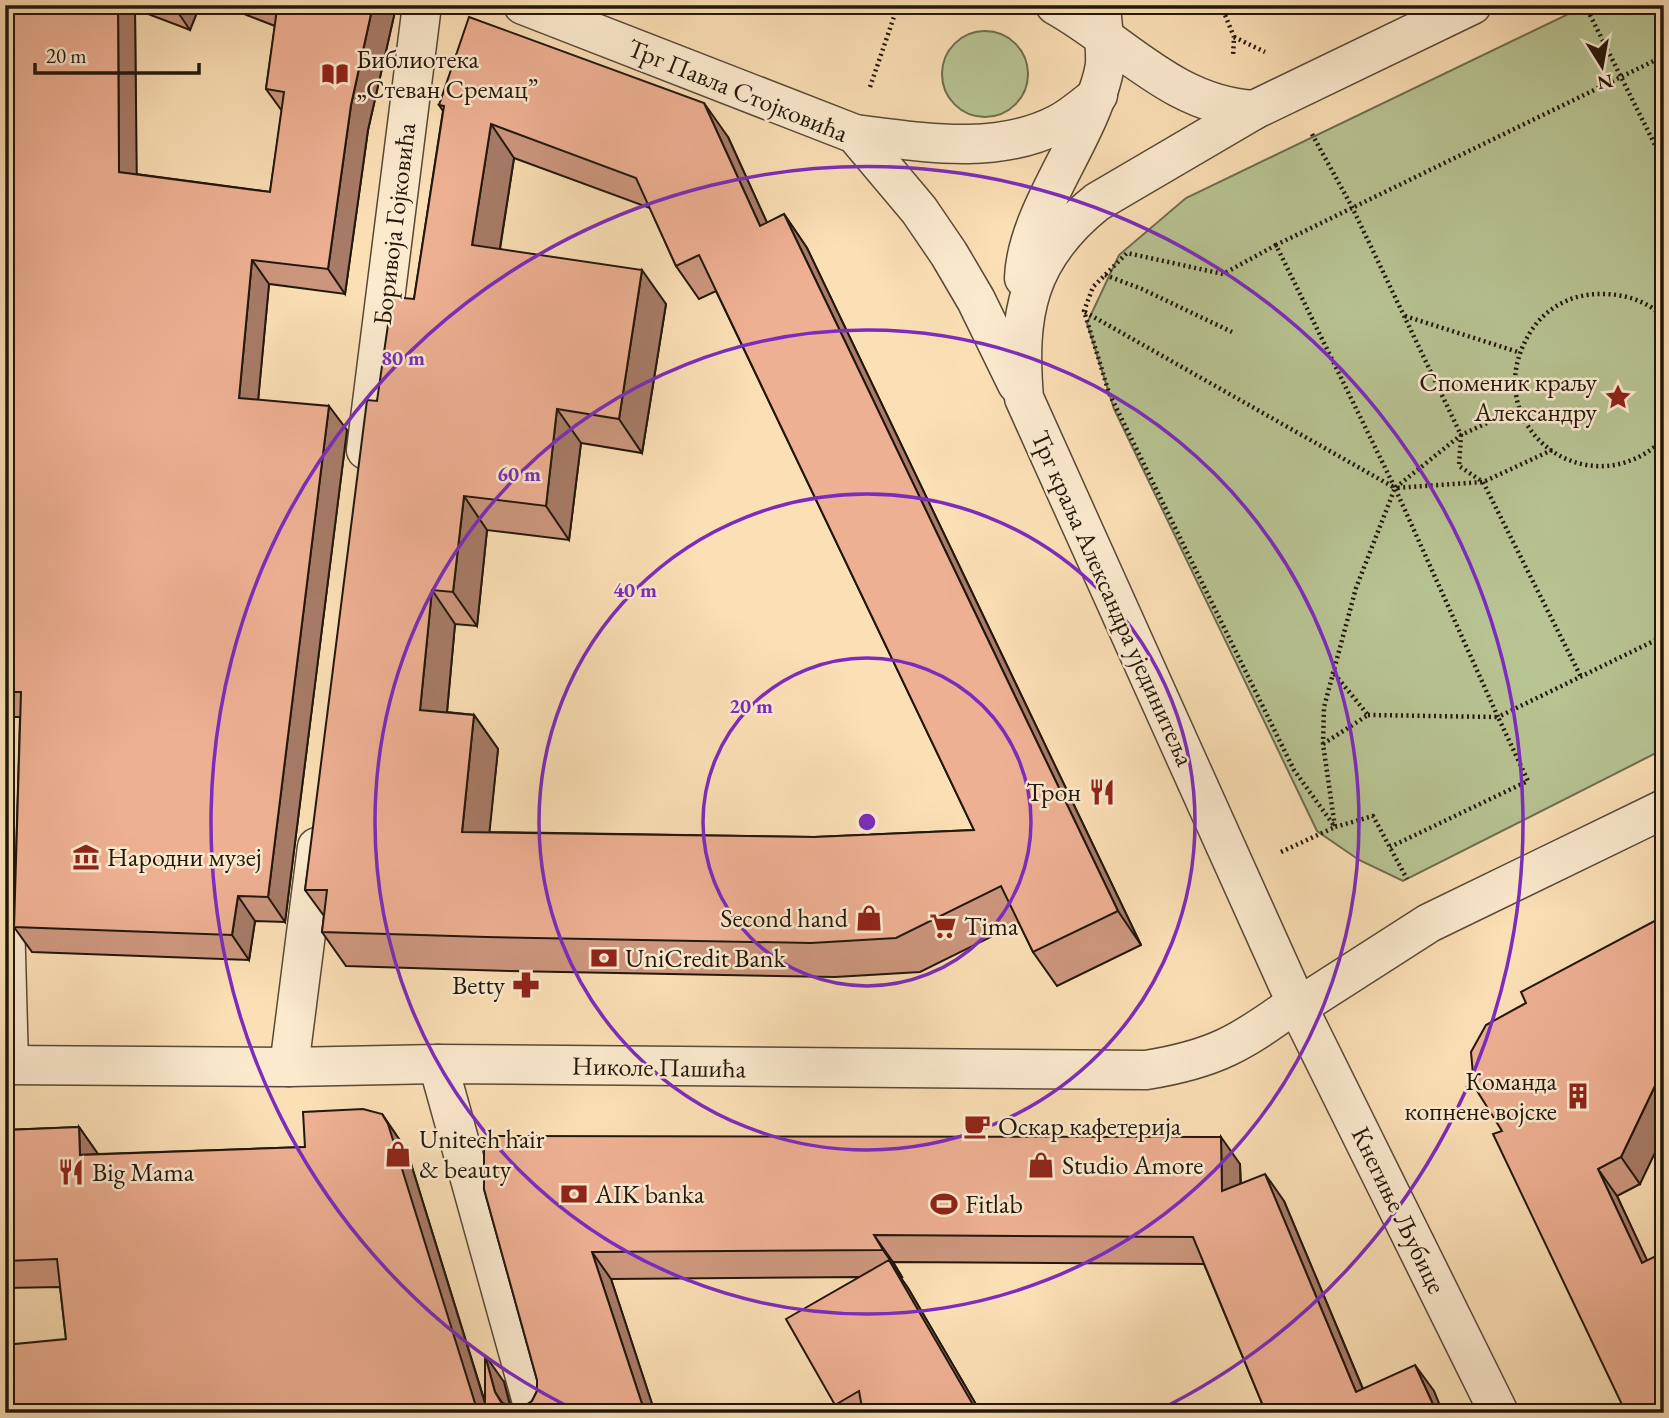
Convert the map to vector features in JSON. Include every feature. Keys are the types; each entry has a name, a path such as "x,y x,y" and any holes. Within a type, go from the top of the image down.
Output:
{"street":[{"name":"Боривоја Гојковића","path":"362,483 422,5"},
{"name":"Трг Павла Стојковића","path":"523,5 855,134 912,201 949,254 976,300 1024,398"},
{"path":"1055,5 1102,22 1163,80 1203,100 1254,110"},
{"name":"Трг краља Александра ујединитеља","path":"1297,1005 1024,398 1020,348 1022,318 1042,265 1076,219 1135,177 1254,110 1472,5"},
{"path":"1022,318 1025,264 1032,237 1098,95 1105,63 1102,22"},
{"path":"855,134 947,144 994,142 1035,133 1058,124 1098,95"},
{"path":"1297,1005 1429,923 1664,809"},
{"path":"289,1067 321,816"},
{"path":"5,917 7,1065"},
{"name":"Николе Пашића","path":"7,1065 289,1067 438,1064 1146,1070 1210,1056 1246,1040 1297,1005"},
{"name":"Кнегиње Љубице","path":"1297,1005 1499,1413"},
{"path":"438,1064 535,1413"}],"path":[{"path":"855,134 898,5"},
{"path":"1585,5 1664,163"},
{"path":"1335,827 1294,770 1109,393 1084,311 1093,287 1127,253 1223,274 1352,207 1442,166 1664,56"},
{"path":"1352,207 1461,435 1459,466 1483,482 1581,677"},
{"path":"1276,245 1395,488 1528,781 1390,847"},
{"path":"1105,275 1142,289 1233,332"},
{"path":"1664,319 1657,311 1619,293 1577,295 1541,316 1518,352 1514,394 1531,433 1563,459 1605,468 1646,456 1664,439"},
{"path":"1657,311 1664,308"},
{"path":"1084,311 1395,488 1483,482 1552,450"},
{"path":"1404,316 1518,352"},
{"path":"1335,827 1323,744 1324,707 1331,671 1356,588 1395,488 1461,435 1520,408"},
{"path":"1323,744 1368,715 1498,717 1664,636"},
{"path":"1331,671 1368,715"},
{"path":"1237,873 1335,827 1373,816 1429,923"}],"green space":[{"path":"1587,5 1664,5 1664,749 1403,881 1359,860 1317,831 1114,409 1087,323 1119,255 1186,198"},
{"path":"985,31 1009,38 1021,50 1028,74 1021,98 1009,110 985,117 961,110 949,98 942,74 949,50 961,38"}],"building":[{"path":"5,5 118,5 119,172 270,192 284,92 266,89 277,9 268,5 373,5 351,105 328,269 252,260 239,398 329,406 268,897 238,896 232,935 14,927 21,692 5,692"},
{"path":"469,17 704,103 760,226 784,214 1118,911 1033,952 1001,886 896,938 811,943 322,932 327,890 305,890 367,400 377,401 392,297 414,299 444,106 439,105","holes":["491,124 636,178 676,266 699,255 974,830 814,837 462,832 474,715 420,710 432,590 453,592 464,496 546,506 557,409 619,419 642,270 472,245"]},
{"path":"1664,916 1664,1067 1621,1157 1598,1169 1642,1263 1664,1252 1664,1413 1626,1413 1493,1134 1502,1131 1474,1086 1471,1052 1486,1025 1526,1003 1521,992"},
{"path":"363,1109 382,1114 388,1124 478,1413 5,1413 5,1345 66,1339 57,1259 5,1261 5,1130 79,1127 80,1155 305,1147 303,1112"},
{"path":"484,1136 1221,1137 1222,1191 1265,1174 1356,1392 1415,1365 1437,1413 1266,1413 1193,1237 874,1235 883,1250 592,1252 645,1413 485,1413 485,1355 495,1392 501,1402 511,1407 523,1407 532,1401 537,1391 537,1380 484,1189"},
{"path":"889,1260 976,1413 863,1413 859,1391 835,1405 786,1319"}],"place":[{"name":"Библиотека „Стеван Сремац”","path":"335,74"},
{"name":"Споменик краљу Александру","path":"1618,397"},
{"name":"Трон","path":"1102,792"},
{"name":"Народни музеј","path":"86,857"},
{"name":"Second hand","path":"869,918"},
{"name":"Tima","path":"943,926"},
{"name":"UniCredit Bank","path":"604,958"},
{"name":"Betty","path":"526,985"},
{"name":"Команда копнене војске","path":"1578,1096"},
{"name":"Оскар кафетерија","path":"977,1126"},
{"name":"Unitech hair & beauty","path":"398,1154"},
{"name":"Studio Amore","path":"1041,1165"},
{"name":"Big Mama","path":"71,1172"},
{"name":"AIK banka","path":"574,1194"},
{"name":"Fitlab","path":"944,1204"}]}
